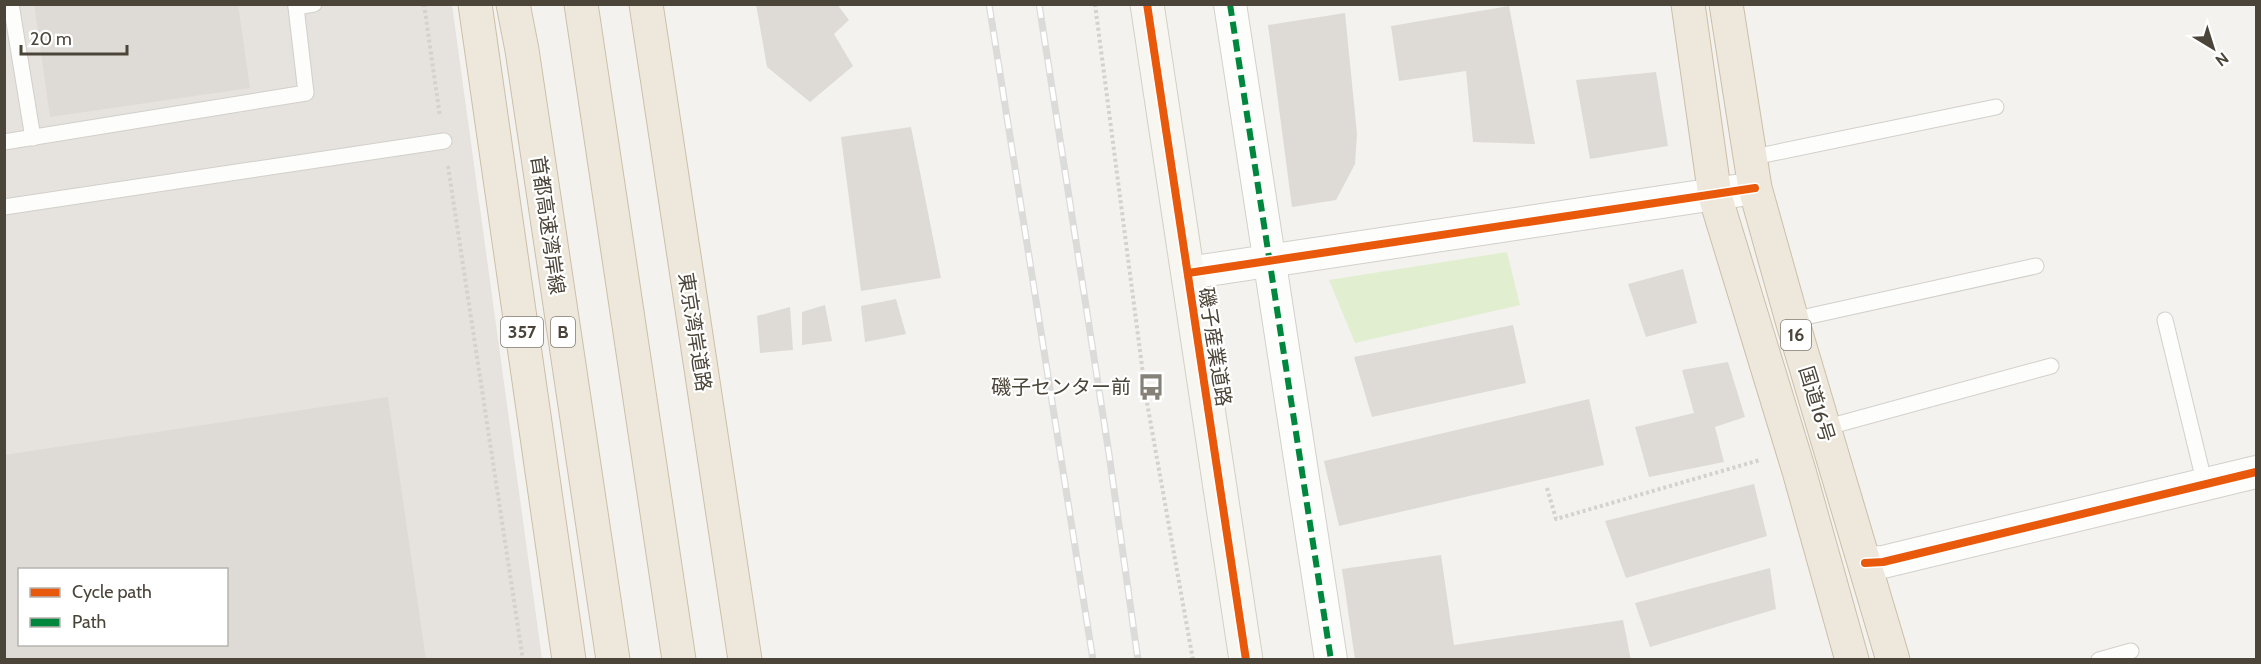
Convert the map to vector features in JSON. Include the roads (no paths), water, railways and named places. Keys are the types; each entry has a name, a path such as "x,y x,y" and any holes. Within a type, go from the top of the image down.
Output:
{"highway":[{"name":"357","path":"475,4 569,660"},
{"name":"首都高速湾岸線","path":"513,4 524,62 613,660"},
{"path":"581,4 679,660"},
{"name":"東京湾岸道路","path":"646,4 745,660"},
{"name":"国道16号","path":"1688,4 1715,196 1799,471 1852,660"},
{"name":"国道16号","path":"1726,4 1752,173 1792,320 1893,660"}],"street":[{"name":"磯子産業道路","path":"1147,4 1246,660"},
{"path":"1230,4 1331,660"},
{"path":"1188,273 1715,196 1752,173"},
{"path":"1865,563 1883,562 2256,472"}],"lane":[{"path":"11,4 33,138"},
{"path":"4,142 306,93 296,6 314,4"},
{"path":"1752,173 1996,107"},
{"path":"4,207 444,141"},
{"path":"1792,320 2036,266"},
{"path":"2165,320 2205,485"},
{"path":"1824,428 2051,366"},
{"path":"2098,660 2132,651"}],"railway":[{"path":"989,4 1093,660"},
{"path":"1039,4 1109,454 1138,660"}],"place":[{"name":"磯子センター前","path":"1151,387"}]}
